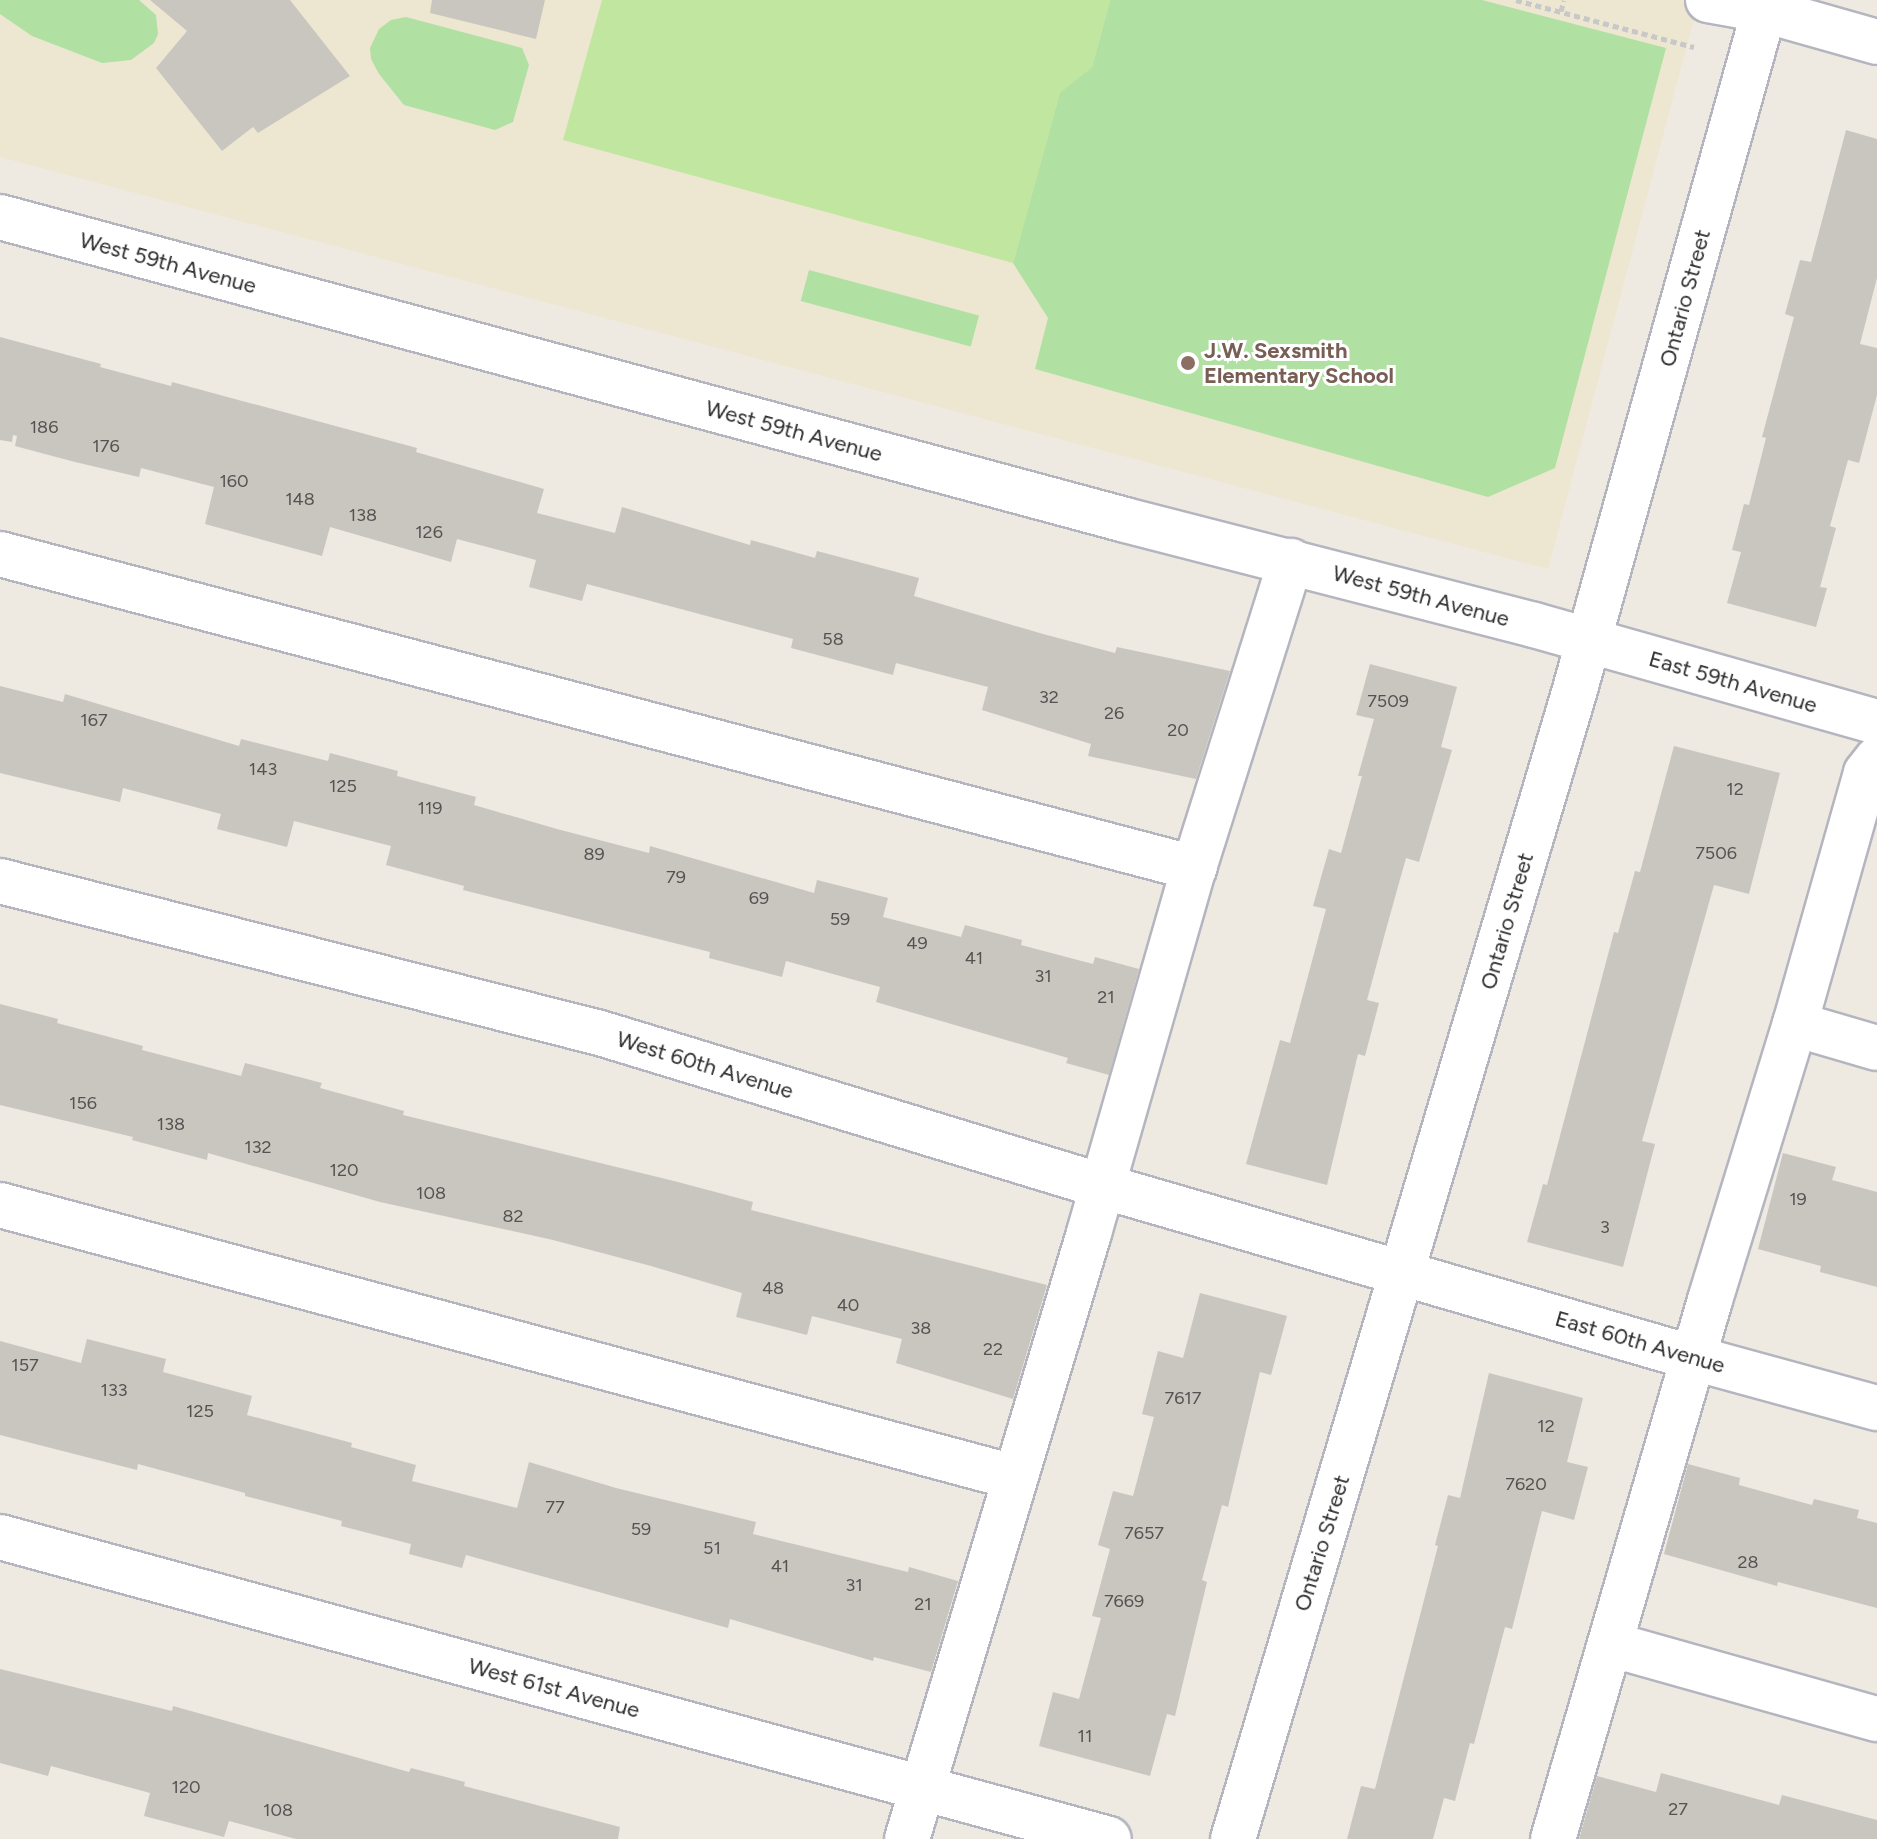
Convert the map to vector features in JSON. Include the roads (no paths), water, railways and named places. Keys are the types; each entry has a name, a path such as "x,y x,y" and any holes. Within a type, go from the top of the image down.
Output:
{"street":[{"path":"1708,0 1766,5 1877,42"},
{"name":"Ontario Street","path":"1233,1839 1589,641 1766,5"},
{"name":"West 59th Avenue","path":"0,217 1125,520 1589,641"},
{"path":"0,554 1194,868"},
{"path":"907,1839 1194,868 1291,561"},
{"name":"East 59th Avenue","path":"1589,641 1877,722"},
{"path":"1553,1839 1613,1645 1866,773 1877,759"},
{"name":"West 60th Avenue","path":"0,881 600,1033 1102,1186 1403,1273"},
{"path":"1795,1024 1877,1048"},
{"path":"0,1205 1014,1477"},
{"name":"East 60th Avenue","path":"1403,1273 1877,1408"},
{"name":"West 61st Avenue","path":"0,1537 1109,1839"},
{"path":"1613,1645 1877,1719"}],"place":[{"name":"J.W. Sexsmith Elementary School","path":"1188,363"}]}
